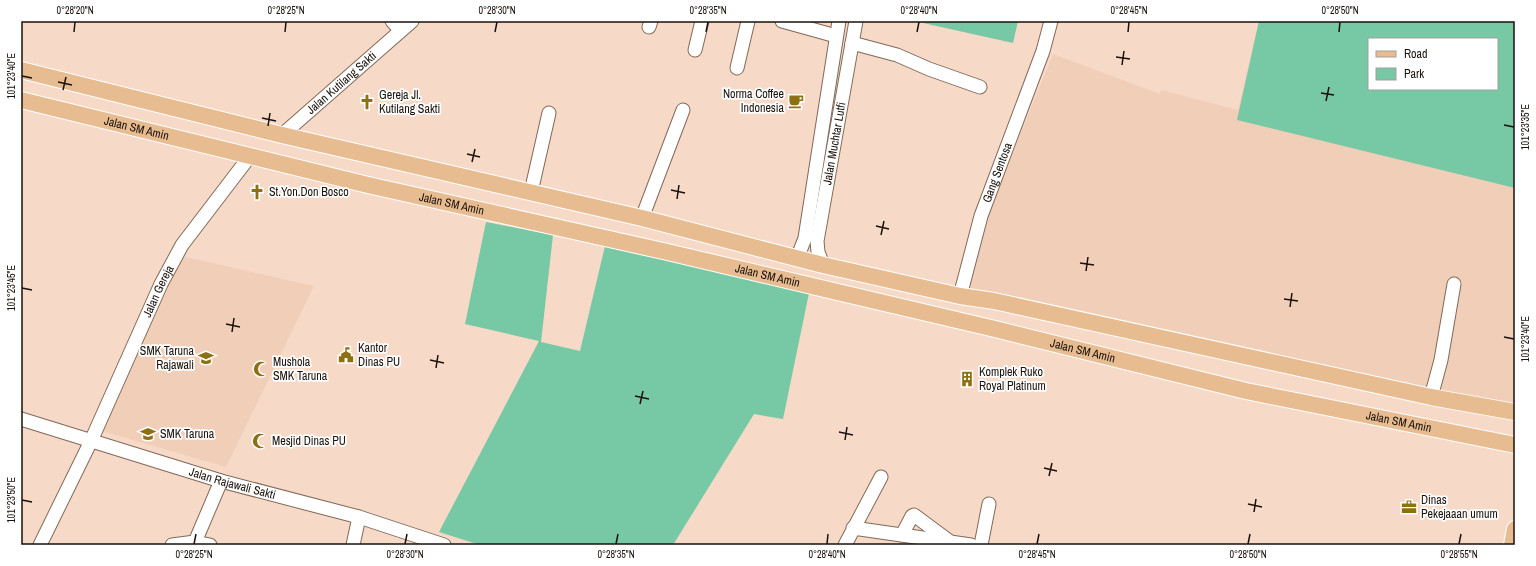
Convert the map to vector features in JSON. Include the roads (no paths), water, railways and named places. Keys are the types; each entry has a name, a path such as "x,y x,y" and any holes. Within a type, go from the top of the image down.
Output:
{"main road":[{"name":"Jalan SM Amin","path":"21,70 282,135 642,218 823,265 960,296 994,301 1431,397 1515,412"},
{"name":"Jalan SM Amin","path":"21,100 421,197 663,251 995,329 1246,391 1515,445"},
{"path":"663,251 668,225"},
{"path":"1512,545 1515,529"}],"street":[{"name":"Jalan Kutilang Sakti","path":"282,135 396,25 412,21"},
{"path":"695,50 702,21"},
{"path":"737,68 748,21"},
{"path":"782,21 836,36"},
{"name":"Jalan Muchtar Lutfi","path":"794,258 800,251 805,238 839,21"},
{"name":"Jalan Muchtar Lutfi","path":"823,265 818,252 817,241 856,21"},
{"name":"Gang Sentosa","path":"960,296 981,216 1044,51 1051,21"},
{"path":"852,43 897,54 929,69 980,87"},
{"path":"642,218 683,110"},
{"path":"530,192 549,114"},
{"name":"Jalan Gereja","path":"40,545 91,441 161,284 182,245 250,156"},
{"path":"1431,397 1441,360 1454,284"},
{"name":"Jalan Rajawali Sakti","path":"21,419 221,481 359,517 444,545"},
{"path":"845,545 881,477"},
{"path":"195,542 221,481"},
{"path":"981,545 989,504"},
{"path":"902,535 912,516 914,515 950,542"},
{"path":"353,545 359,517"},
{"path":"853,528 971,545"},
{"path":"172,545 195,542 210,545"}],"place":[{"name":"Norma Coffee Indonesia","path":"796,101"},
{"name":"Gereja Jl. Kutilang Sakti","path":"367,102"},
{"name":"St.Yon.Don Bosco","path":"257,192"},
{"name":"Kantor Dinas PU","path":"346,355"},
{"name":"SMK Taruna Rajawali","path":"206,358"},
{"name":"Mushola SMK Taruna","path":"261,369"},
{"name":"Komplek Ruko Royal Platinum","path":"967,379"},
{"name":"SMK Taruna","path":"148,434"},
{"name":"Mesjid Dinas PU","path":"260,441"},
{"name":"Dinas Pekejaaan umum","path":"1409,507"}]}
